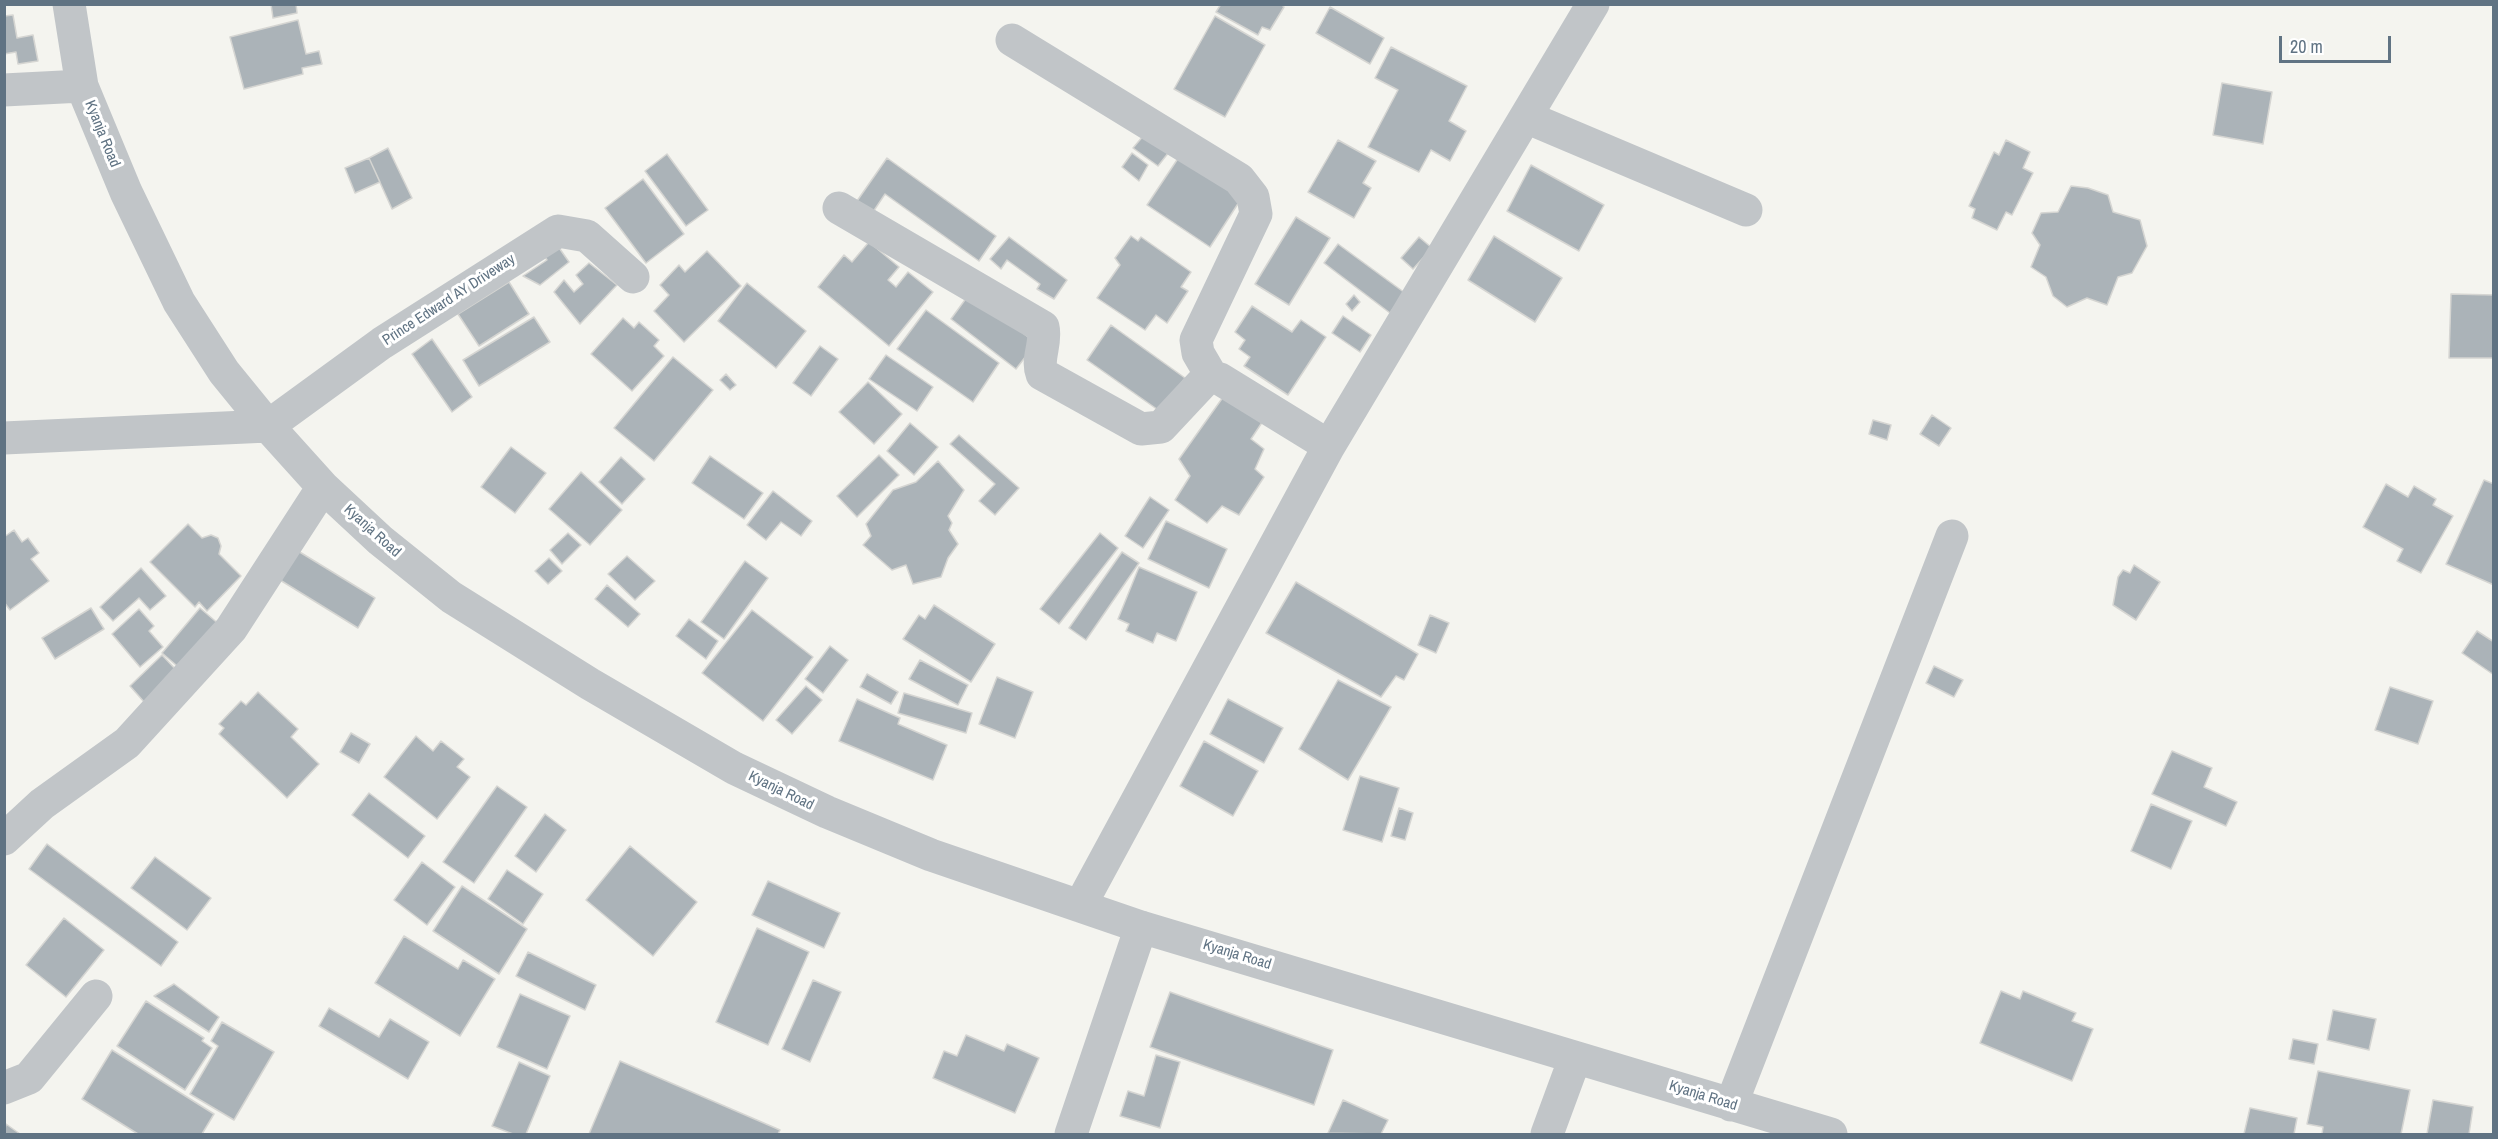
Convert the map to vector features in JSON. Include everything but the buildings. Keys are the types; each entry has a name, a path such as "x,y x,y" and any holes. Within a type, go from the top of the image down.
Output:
{"street":[{"name":"Kyanja Road","path":"69,4 82,86 126,192 179,302 224,372 268,426 323,487 380,540 451,597 590,684 734,768 826,813 931,855 1141,927 1814,1132"},
{"path":"1080,906 1329,446 1593,4"},
{"path":"1012,40 1239,179 1253,197 1256,214 1196,340 1198,352 1212,377"},
{"path":"4,90 82,86"},
{"path":"1526,117 1746,210"},
{"path":"839,208 1043,327 1045,335 1039,365 1042,374 1141,429 1161,427 1205,380 1212,377 1220,379 1329,446"},
{"name":"Prince Edward AY Driveway","path":"268,426 382,343 558,231 586,236 633,277"},
{"path":"4,438 268,426"},
{"path":"4,839 42,804 127,743 231,629 323,487"},
{"path":"1731,1105 1952,536"},
{"path":"1071,1134 1141,927"},
{"path":"4,1088 28,1078 96,996"},
{"path":"1547,1134 1575,1058"}]}
